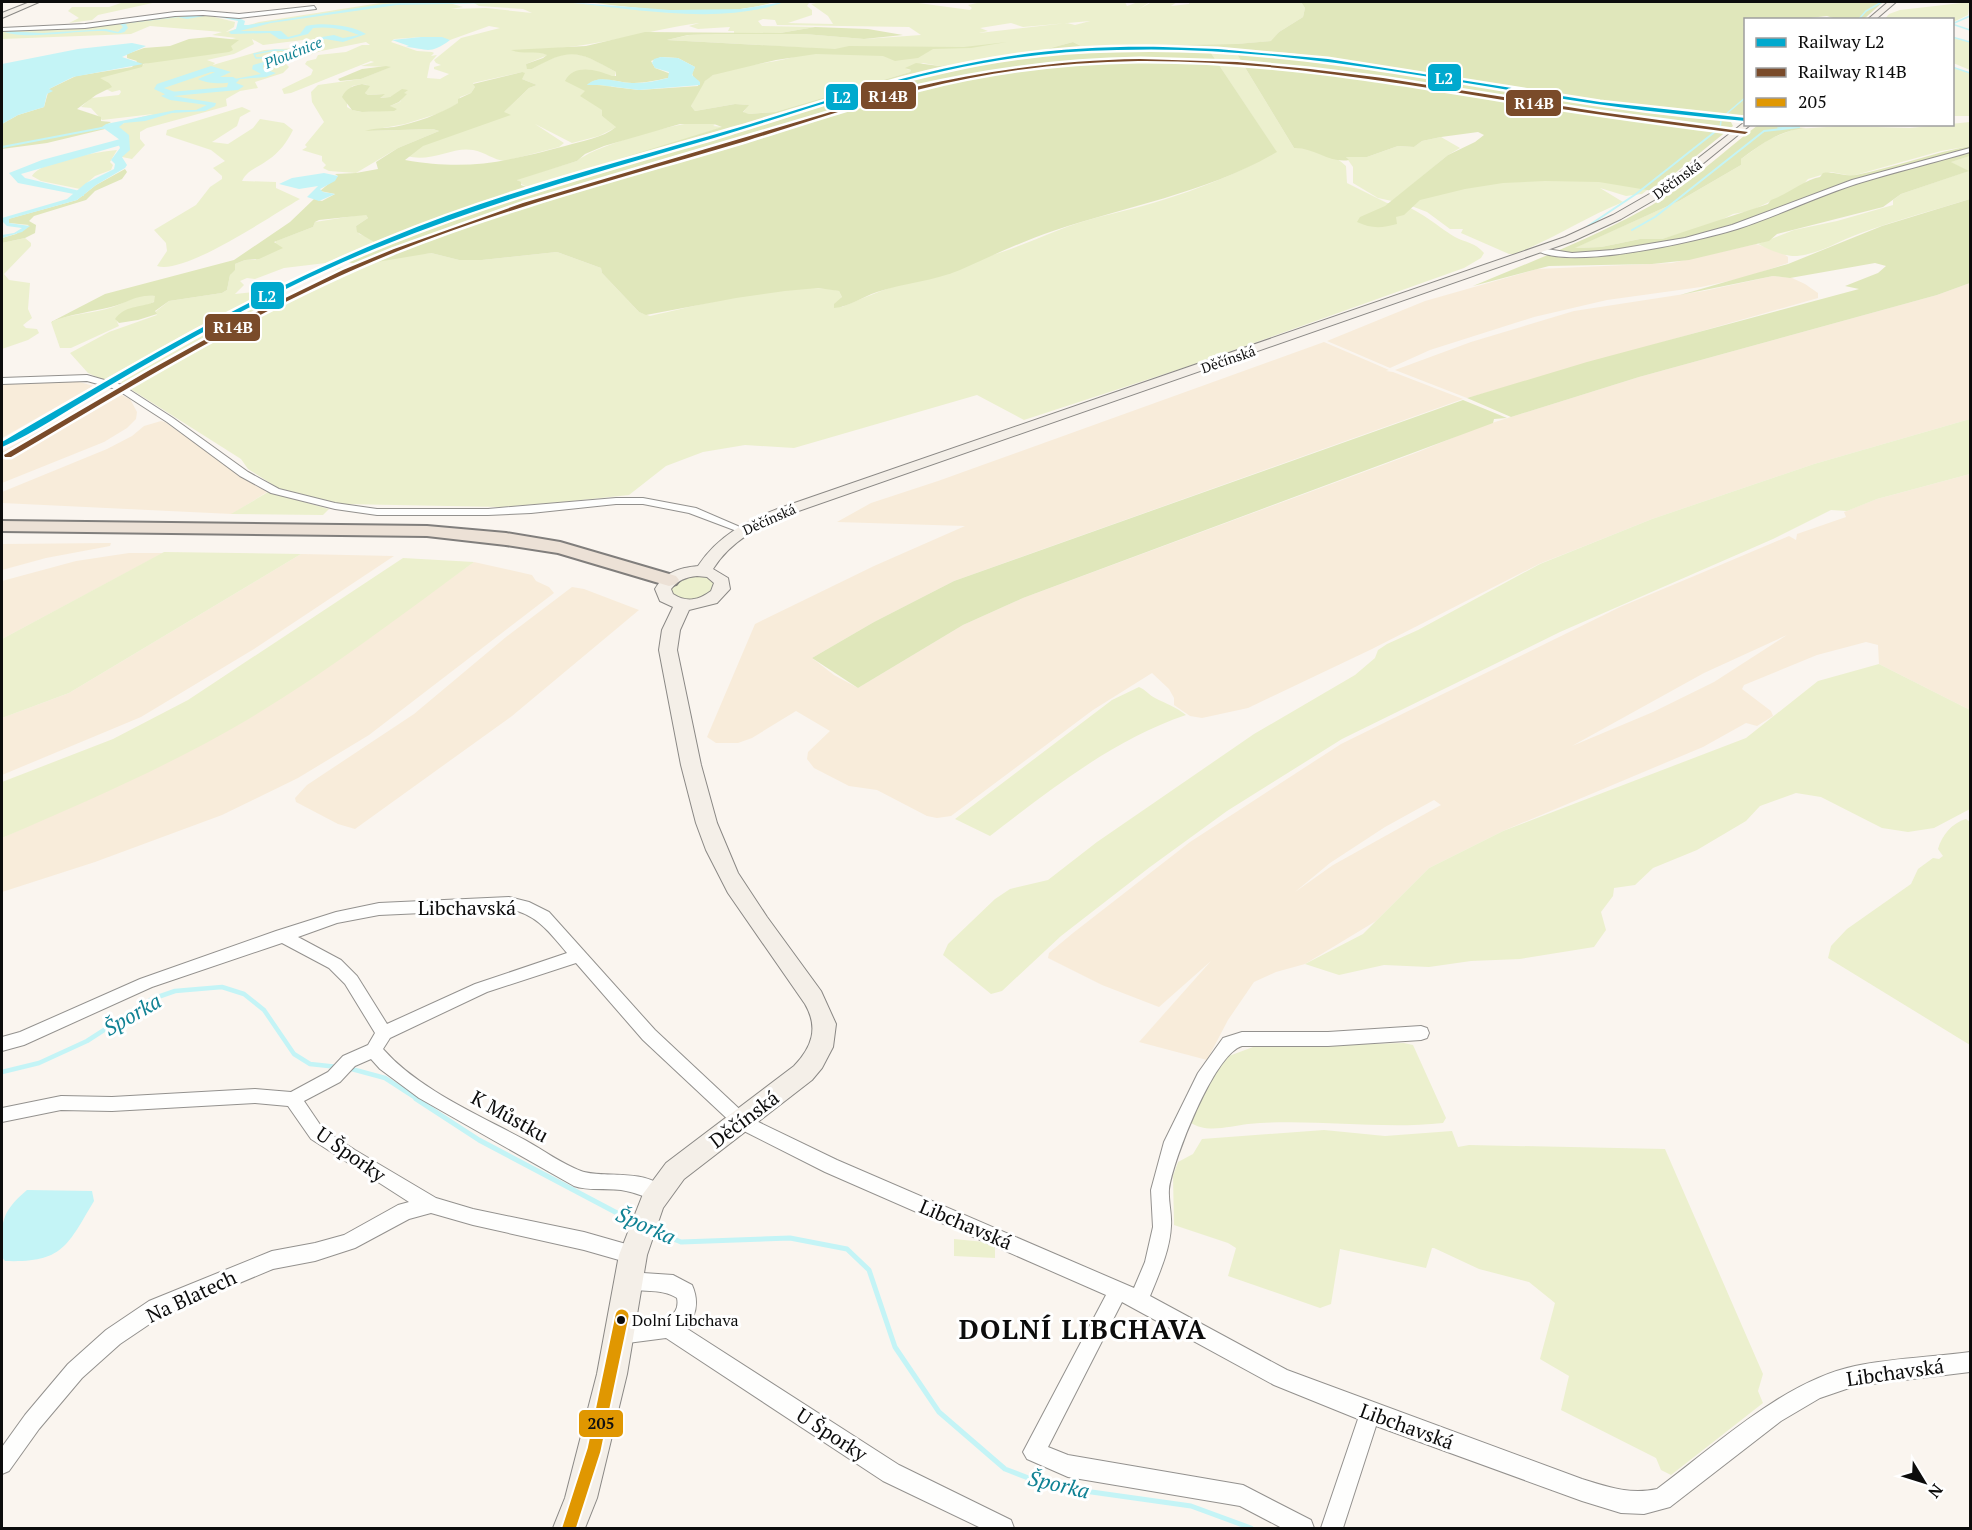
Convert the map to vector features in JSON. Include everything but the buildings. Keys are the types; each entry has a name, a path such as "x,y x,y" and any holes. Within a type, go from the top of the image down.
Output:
{"main road":[{"path":"2,16 35,2"},
{"path":"1872,18 1892,2"},
{"name":"Děčínská","path":"703,571 719,547 742,530 785,510 1540,250 1594,228 1651,198 1682,177 1744,126"},
{"path":"2,526 427,531 499,538 561,548 669,580"},
{"path":"703,571 713,574 720,579 723,585 720,592 706,602 683,605 669,600 664,594 664,586 669,580 684,573 703,571"},
{"name":"Děčínská","path":"568,1528 581,1498 612,1374 632,1260 652,1202 675,1171 742,1122 810,1066 823,1044 824,1023 813,999 750,912 713,845 684,728 668,650 670,630 683,605"}],"street":[{"path":"2,30 85,26 175,14 203,13 239,16 314,8"},
{"path":"1540,250 1572,255 1613,252 1685,240 1735,227 1822,192 1971,150"},
{"path":"2,381 87,378 119,387 170,420 244,474 275,491 346,508 387,512 488,512 643,501 692,510 742,530"},
{"name":"Libchavská","path":"2,1044 24,1038 146,983 336,918 379,909 509,903 524,906 544,916 649,1035 742,1122 831,1166 1139,1300 1281,1378 1582,1490 1621,1502 1644,1503 1662,1499 1774,1414 1815,1389 1855,1376 1971,1362"},
{"path":"281,935 335,964 351,980 384,1034"},
{"path":"2,1115 62,1103 112,1104 255,1096 293,1098 334,1077 349,1061 374,1050 384,1034 481,988 577,956"},
{"path":"1139,1300 1154,1262 1162,1227 1160,1190 1173,1142 1204,1078 1229,1043 1242,1039 1328,1039 1421,1033"},
{"name":"K Můstku","path":"374,1050 386,1064 425,1093 580,1180 620,1182 648,1188 652,1202"},
{"name":"U Šporky","path":"293,1098 317,1134 431,1205 473,1217 584,1241 632,1260 673,1284 685,1292 687,1307 682,1320 668,1328 891,1473 1003,1528"},
{"name":"Na Blatech","path":"2,1464 32,1422 75,1371 113,1337 156,1308 272,1260 315,1252 348,1242 405,1211 431,1205"},
{"path":"1118,1291 1034,1452 1068,1466 1243,1496 1303,1528"},
{"path":"620,1334 668,1328"},
{"path":"1332,1528 1370,1413"}],"shaded area":[{"path":"1756,244 1784,254 1788,257 1788,263 1743,278 1701,287 1607,300 1534,317 1430,350 1390,368 1327,341 1425,301 1537,269 1672,263"},
{"path":"1773,276 1792,278 1805,284 1818,293 1818,298 1467,398 1395,370 1471,342 1574,311 1704,291"},
{"path":"1970,283 1970,419 1814,464 1652,519 1539,564 1372,649 1248,708 1202,718 1190,716 1174,705 1174,698 1169,689 1152,673 1093,710 951,816 937,818 927,816 877,790 849,786 814,768 807,759 808,752 830,731 796,711 752,738 738,743 716,743 707,737 755,624 874,566 965,526 837,522 871,503 1324,342 1389,370 1386,371 1463,399 954,581 874,622 812,658 834,675 858,688 963,625 1023,598 1418,452 1479,427 1639,377 1937,295"},
{"path":"77,381 93,386 2,438 2,383"},
{"path":"115,392 130,399 137,412 136,419 127,428 104,442 2,483 2,452 105,394"},
{"path":"161,421 267,492 232,514 2,503 2,492 107,449 132,436 144,426"},
{"path":"1970,474 1970,710 1879,664 1878,645 1866,642 1817,655 1744,685 1742,689 1771,711 1773,716 1757,726 1746,723 1703,747 1503,831 1429,868 1376,921 1305,964 1276,972 1254,982 1228,1020 1207,1060 1139,1042 1211,961 1159,1007 1102,985 1048,958 1049,953 1073,933 1190,842 1341,744 1620,607 1789,536 1796,540 1797,534 1846,517 1844,512 1877,499","holes":["1787,635 1714,682 1653,712 1572,746 1704,673","1434,800 1441,805 1333,865 1295,892 1330,863 1385,827"]},
{"path":"111,543 110,546 46,558 2,570 2,544"},
{"path":"129,553 163,553 2,639 2,581 76,561"},
{"path":"301,554 394,556 254,649 141,717 2,775 2,718 69,693"},
{"path":"474,562 532,575 536,581 549,587 554,593 369,735 298,778 222,815 95,862 2,892 2,838 160,766 246,720 304,683"},
{"path":"572,587 584,589 639,610 512,716 355,829 338,824 296,802 295,798 307,785 414,714 506,637"}],"green space":[{"path":"124,2 157,2 98,15 92,20 69,23 79,18 68,11 72,7 109,7"},
{"path":"446,2 463,7 451,9 486,8 532,13 523,9 479,6 474,3 563,2 673,13 740,11 784,2 809,3 807,6 812,10 812,15 788,23 833,24 828,16 811,4 911,2 970,10 972,8 968,5 981,2 1125,2 1127,6 1138,2 1150,2 1139,9 1152,2 1177,2 1171,6 1190,2 1301,2 1305,8 1303,17 1279,32 1272,41 1236,44 1081,46 1073,42 1043,50 940,66 923,63 906,69 911,70 910,72 775,112 749,114 743,113 748,105 735,104 695,111 691,106 705,81 713,75 726,70 790,58 812,48 667,40 689,35 734,33 734,31 728,31 730,27 698,29 689,26 699,23 594,43 531,49 548,55 526,64 532,69 556,57 574,54 592,59 616,72 602,116 617,126 599,136 572,143 535,124 564,143 559,147 505,161 465,149 425,157 407,156 409,150 505,111 529,88 537,85 522,79 522,72 473,83 475,87 471,93 460,97 459,103 440,113 405,124 366,131 433,129 439,131 398,148 356,173 329,171 323,168 326,165 322,161 322,156 302,150 307,147 305,145 324,122 312,102 311,92 318,85 361,79 390,67 361,66 374,62 371,61 291,93 284,94 282,89 311,75 313,70 305,64 307,61 316,59 318,55 346,52 362,45 370,45 366,42 321,51 285,63 289,67 283,73 255,82 258,88 240,91 226,99 227,106 147,128 140,132 140,139 145,145 132,159 122,157 118,126 153,114 102,120 91,108 81,107 91,98 119,95 121,92 120,90 112,92 88,80 236,38 212,35 222,32 150,26 131,34 2,39 2,31 76,29 132,20 202,14 235,22 234,27 226,32 259,22 380,3","holes":["763,19 775,20 777,25 909,27 921,35 864,39 804,34 736,34 780,33 815,27 762,26 758,21","1090,21 1075,25 1067,23","1011,23 1023,27 1065,23 979,33 988,31 980,28","489,26 500,28 461,38 434,60 441,65 434,69 449,74 440,79 427,78 430,63 437,55 431,56 434,53 417,51 391,42 394,39 422,37 450,40","252,39 263,45 311,39 297,48 264,50 213,65 215,63 207,60 234,54 254,44","362,84 367,85 365,93 368,95 383,94 378,98 390,97 398,93 403,96 400,102 390,106 393,109 370,112 352,110 347,107 352,86"]},
{"path":"586,2 774,2 729,10 681,11"},
{"path":"1301,2 1882,3 1865,18 1827,16 1744,18 1744,118 1604,104 1360,62 1289,53 1209,48 1101,48 1024,55 933,71 586,172 593,167 722,127 714,124 680,124 604,146 585,154 577,161 517,180 521,182 521,185 529,188 547,183 374,242 357,232 356,226 368,218 366,215 319,220 313,227 274,242 283,248 259,259 245,260 235,264 227,290 222,293 169,301 155,311 157,314 138,320 119,323 115,319 123,311 154,302 155,296 137,298 51,322 105,294 234,260 290,222 314,199 322,201 335,194 320,191 338,176 335,174 378,169 376,162 398,148 439,131 433,129 365,131 394,127 436,114 458,103 458,99 471,93 475,87 473,84 522,72 525,73 522,79 537,85 529,88 504,112 511,115 423,146 405,160 448,165 486,163 543,152 592,139 616,127 602,116 602,110 580,96 585,91 565,81 569,75 580,70 593,70 612,76 616,76 616,72 574,54 556,57 532,69 527,69 526,64 547,55 511,50 586,46 645,32 780,33 815,27 868,29 903,35 864,39 804,34 715,34 688,35 667,40 835,49 849,46 964,47 1007,42 971,48 933,49 918,58 895,61 883,56 816,54 776,60 713,75 705,81 691,106 695,111 735,104 749,105 743,112 749,114 775,112 910,72 911,70 905,68 916,63 940,66 1043,50 1073,42 1081,46 1236,44 1271,41 1279,32 1303,17 1305,8","holes":["661,57 678,58 695,67 692,73 694,79 699,81 698,86 639,90 587,85 603,79 634,83 668,78 671,74 655,68 651,61"]},
{"path":"1970,2 1968,15 1954,22 1954,18 1886,18 1889,14 1900,10"},
{"path":"210,37 239,40 231,46 233,50 229,52 143,64 142,67 100,78 112,87 77,109 101,117 101,121 111,122 103,127 105,129 47,143 2,149 2,124 18,115 44,107 49,89 76,76 132,67 137,61 127,58 127,54 144,48 170,46 189,39"},
{"path":"1954,38 1970,42 1970,70 1954,63"},
{"path":"1165,49 1209,50 1277,152 1249,167 1194,189 1053,231 950,274 877,292 840,307 834,308 834,304 842,297 839,291 818,288 736,298 646,315 639,312 602,273 601,268 557,252 482,260 459,260 431,253 365,264 345,261 434,225 526,194 921,77 981,64 1042,56"},
{"path":"1209,50 1235,51 1294,148 1315,150 1336,158 1346,166 1347,183 1387,203 1396,203 1414,210 1455,237 1477,247 1484,253 1481,258 1464,268 1195,364 1024,420 977,395 794,448 745,445 703,452 666,466 629,495 563,502 502,507 342,504 278,488 248,469 241,459 121,383 123,379 142,367 226,320 256,306 293,299 339,268 419,254 431,253 459,260 482,260 557,252 601,268 602,273 639,312 650,316 746,295 798,288 839,291 842,297 840,301 842,307 882,291 1005,251 1075,224 1190,191 1236,173 1276,151"},
{"path":"1235,51 1359,64 1606,106 1730,120 1733,126 1653,191 1599,182 1503,183 1420,200 1404,215 1396,217 1397,224 1372,227 1357,222 1360,217 1385,206 1448,155 1484,135 1478,132 1441,137 1422,141 1414,147 1398,146 1367,157 1346,157 1349,160 1342,161 1301,148 1294,148"},
{"path":"391,67 361,79 340,81 338,79 362,69"},
{"path":"1954,67 1970,73 1970,116 1954,116"},
{"path":"362,84 370,86 365,93 368,95 385,94 380,98 390,97 402,89 408,90 399,102 390,106 397,109 394,111 352,110 342,97 350,88"},
{"path":"242,107 251,111 240,117 237,126 212,142 228,144 253,128 260,119 284,123 293,130 285,143 279,151 253,169 242,181 276,182 276,188 300,199 207,253 187,262 157,266 167,251 166,243 154,230 196,205 210,187 222,179 222,176 213,168 225,161 211,150 166,135 167,130"},
{"path":"1970,122 1970,146 1941,151 1852,176 1831,172 1808,179 1801,187 1750,211 1733,214 1713,224 1662,239 1640,239 1601,247 1574,248 1679,201 1741,165 1741,159 1769,139 1795,129 1843,126 1910,128 1954,126 1954,124"},
{"path":"693,123 723,127 538,185 530,187 523,185 517,179 577,161 599,149 632,137"},
{"path":"1757,126 1806,128 1771,139 1741,159 1741,165 1679,201 1575,248 1601,247 1640,239 1662,239 1768,204 1771,200 1820,177 1823,173 1856,175 1970,146 1970,156 1951,162 1969,171 1901,194 1883,207 1777,234 1769,241 1689,260 1652,264 1549,266 1473,286 1630,217 1693,177"},
{"path":"1441,137 1460,148 1448,155 1392,201 1378,198 1353,183 1353,167 1346,157 1367,157 1398,146 1414,147 1422,141"},
{"path":"117,150 110,162 113,165 111,170 95,176 80,189 41,181 32,176 38,170 58,161"},
{"path":"1970,156 1970,199 1875,228 1805,255 1788,255 1758,244 1794,230 1837,221 1893,205 1893,200 1901,194 1968,171 1950,162"},
{"path":"1685,161 1642,194 1626,196 1600,188 1623,202 1515,254 1509,254 1461,233 1463,229 1450,229 1427,212 1401,202 1432,174"},
{"path":"125,169 127,172 122,179 95,191 86,200 34,216 29,221 36,225 35,233 25,238 2,243 2,238 16,234 29,225 9,223 8,219 77,200 96,185"},
{"path":"1970,199 1970,283 1937,295 1639,377 1511,417 1467,398 1587,362 1859,289 1845,286 1878,273 1886,266 1875,263 1790,278 1773,276 1680,295 1788,264 1882,226"},
{"path":"366,215 368,218 356,226 359,234 371,238 374,242 326,263 284,268 255,279 247,278 240,281 244,285 235,294 262,291 262,295 192,330 103,380 88,373 70,353 109,332 157,315 155,312 169,301 222,293 227,290 235,264 245,260 255,260 276,241 313,227 315,222"},
{"path":"25,238 31,246 4,274 9,280 30,283 28,309 32,318 23,325 26,328 37,329 39,333 28,340 2,349 2,243"},
{"path":"145,295 155,296 157,299 152,303 120,314 116,319 119,326 71,348 60,348 51,322 113,307"},
{"path":"1463,400 1507,418 1494,419 1493,423 1023,598 963,625 858,688 812,658 874,622 954,581"},
{"path":"1970,419 1970,474 1877,499 1847,511 1831,510 1773,539 1560,632 1342,739 1227,811 1150,867 1061,936 1002,991 991,994 943,955 948,944 995,899 1010,889 1048,880 1097,842 1254,734 1355,675 1375,658 1378,650 1387,644 1418,630 1540,564 1652,519 1814,464"},
{"path":"268,492 329,509 323,515 231,514"},
{"path":"164,552 301,554 69,693 2,718 2,639"},
{"path":"403,558 474,562 334,664 247,720 157,768 2,838 2,782 113,739 188,700"},
{"path":"692,575 708,577 714,582 713,592 694,601 673,597 670,587 672,584"},
{"path":"1879,664 1970,710 1970,809 1934,828 1908,832 1882,828 1821,797 1796,793 1760,806 1746,821 1697,850 1653,868 1635,885 1614,888 1613,896 1601,912 1606,930 1594,947 1520,959 1471,961 1429,967 1384,965 1339,975 1305,964 1363,934 1429,868 1503,831 1746,738 1818,681"},
{"path":"1139,687 1186,715 1159,725 1108,752 1059,784 990,836 955,819 1112,700"},
{"path":"1966,819 1970,822 1970,1045 1828,958 1831,946 1847,929 1911,884 1918,869 1933,858 1939,859 1943,856 1938,849 1945,834 1956,823"},
{"path":"1404,1043 1413,1045 1446,1118 1443,1123 1394,1125 1297,1122 1203,1128 1190,1122 1212,1076 1229,1056 1253,1047"},
{"path":"1324,1130 1385,1136 1452,1131 1458,1147 1469,1145 1665,1149 1763,1374 1758,1391 1763,1403 1671,1475 1661,1470 1656,1458 1561,1410 1569,1376 1540,1359 1555,1303 1529,1282 1479,1269 1434,1248 1432,1248 1426,1268 1340,1249 1331,1304 1320,1308 1228,1276 1236,1248 1228,1243 1174,1225 1173,1176 1178,1162 1193,1154 1202,1139"},
{"path":"954,1239 995,1243 995,1258 954,1256"}],"water":[{"name":"Ploučnice","path":"545,2 397,5 271,23 240,31 281,31 288,37 300,34 306,26 328,24 353,28 366,34 343,42 325,39 289,59 263,65 263,69 276,73 266,77 240,79 236,83 244,86 238,90 173,96 216,103 215,106 205,111 172,113 145,121 124,123 119,127 129,135 130,150 122,157 127,165 125,168 96,185 77,200 9,219 9,223 30,226 22,232 2,238 2,235 14,233 22,228 7,226 2,218 67,199 86,183 114,169 115,164 111,160 120,148 118,143 120,140 102,127 106,124 176,110 196,110 207,105 170,100 161,96 170,92 227,87 229,80 261,74 252,69 253,65 285,56 322,37 334,35 343,38 359,35 337,28 319,27 313,28 308,34 279,39 270,33 231,34 229,32 236,29 238,21 210,15 187,19 178,17 206,14 241,19 245,21 244,25 248,25 384,4"},
{"path":"564,2 671,10 741,9 784,2 759,9 704,14 646,11"},
{"path":"130,23 126,24 128,28 125,32 118,33 91,31 23,35 2,31 43,33 106,29 118,32 123,27 120,24"},
{"path":"442,37 450,40 437,48 428,50 406,47 409,46 392,40"},
{"path":"132,43 146,46 122,57 143,64 73,77 49,89 53,91 47,94 44,107 18,115 2,124 2,64 78,49"},
{"path":"678,58 695,67 692,75 700,82 700,85 639,90 587,85 603,79 638,83 668,78 669,72 655,68 652,63 654,59"},
{"path":"324,173 338,176 335,181 320,189 323,192 335,194 319,201 307,197 318,186 299,189 279,184 292,178"},
{"path":"27,1190 92,1191 94,1201 77,1230 61,1249 40,1259 5,1261 2,1257 4,1219 12,1205"}],"waterway":[{"path":"1860,18 1866,11 1882,2"},
{"path":"1954,23 1970,16"},
{"path":"1954,25 1970,30"},
{"path":"1954,38 1970,42"},
{"name":"Ploučnice","path":"286,57 256,58 254,54 275,50 298,51"},
{"path":"1954,68 1970,73"},
{"path":"172,94 159,89 160,86 211,69 226,72 203,79 233,80"},
{"path":"1725,115 1744,99"},
{"path":"1720,128 1721,121"},
{"path":"2,147 107,127 101,128"},
{"path":"1632,230 1655,217 1764,131 1799,127"},
{"path":"1778,128 1799,127"},
{"path":"1588,226 1636,194 1720,128"},
{"path":"80,194 40,183 22,181 14,173 124,141"},
{"name":"Šporka","path":"2,1072 39,1063 87,1041 152,999 175,991 222,987 244,994 264,1010 294,1054 310,1064 338,1067"},
{"name":"Šporka","path":"348,1068 385,1078 419,1100"},
{"name":"Šporka","path":"416,1099 479,1140 636,1223"},
{"name":"Šporka","path":"651,1230 681,1242 790,1238 847,1249 869,1270 895,1347 939,1412 1005,1469 1049,1486 1191,1506 1251,1528"}],"rail line":[{"name":"L2","path":"2,445 242,309 391,239 565,180 884,85 971,64 1019,56 1091,49 1218,50 1328,60 1600,103 1744,120"},
{"name":"R14B","path":"8,455 247,320 396,250 568,191 886,96 973,76 1021,68 1092,61 1164,60 1237,63 1383,79 1600,114 1745,132"}],"transit line":[{"name":"205","path":"569,1528 579,1503 594,1450 607,1397 622,1316"}],"place":[{"name":"Dolní Libchava","path":"621,1320"}],"district":[{"name":"DOLNÍ LIBCHAVA","path":"1083,1329"}]}
